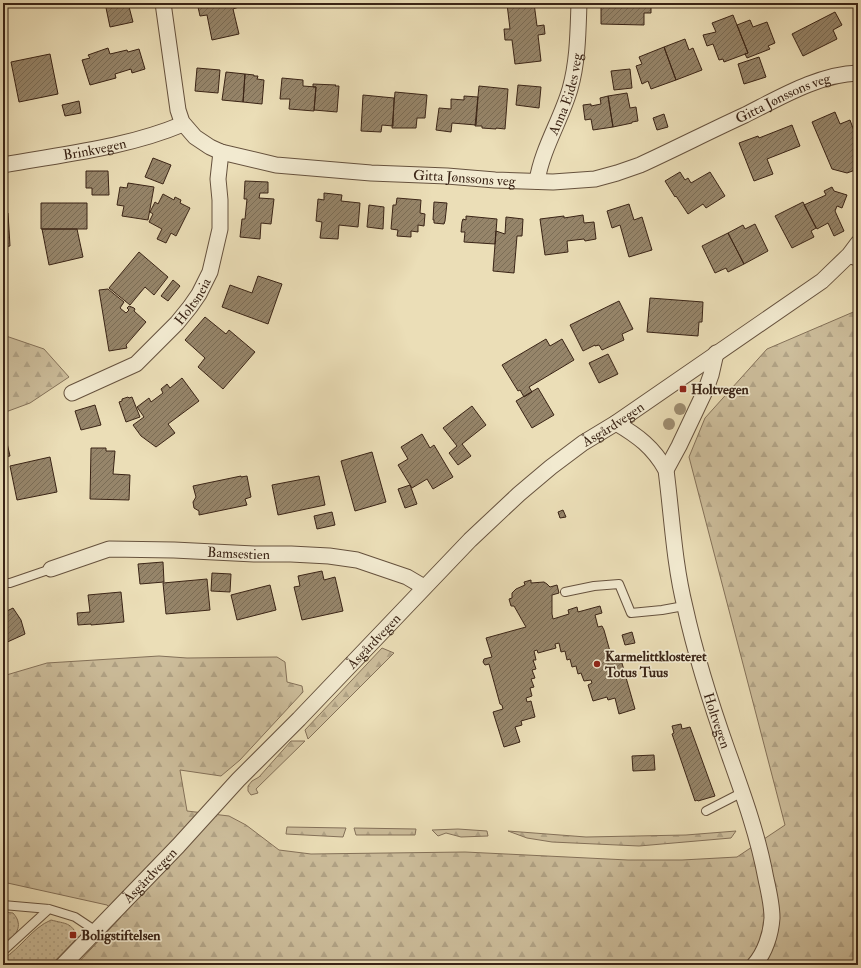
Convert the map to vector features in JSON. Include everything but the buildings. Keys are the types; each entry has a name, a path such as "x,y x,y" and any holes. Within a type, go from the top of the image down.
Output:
{"street":[{"name":"Gitta Jønssons veg","path":"163,3 178,110 183,124 195,137 221,152 276,165 371,173 554,182 595,179 617,173 658,157 775,99 810,84 830,78 858,73"},
{"name":"Anna Eides veg","path":"536,181 539,167 570,89 576,55 579,3"},
{"name":"Brinkvegen","path":"3,165 143,139 183,124"},
{"name":"Holtsneia","path":"72,393 136,364 177,323 199,294 210,272 220,229 218,179 221,152"},
{"path":"666,470 706,389 716,353 852,260 858,243"},
{"name":"Åsgårdvegen","path":"63,965 153,872 238,780 299,719 424,587 470,540 519,494 583,443 616,423 716,353"},
{"name":"Holtvegen","path":"616,423 629,431 651,449 658,456 666,470 677,564 684,606 707,691 743,792 759,845 771,909 771,925 767,942 754,965"},
{"name":"Bamsestien","path":"51,569 109,549 174,550 247,554 291,554 329,556 357,560 407,577 424,587"}],"lane":[{"path":"3,584 51,569"},
{"path":"565,592 594,586 619,584 631,613 684,606"},
{"path":"706,811 743,792"},
{"path":"3,905 50,909 75,918 96,931"},
{"path":"3,951 50,909"}],"green space":[{"path":"858,310 858,965 76,965 121,917 107,905 3,882 3,676 47,663 159,656 187,658 277,657 285,662 287,682 302,686 303,692 240,760 221,776 180,770 187,811 229,816 246,825 279,850 311,854 465,852 628,860 682,860 737,857 785,825 689,457 705,418 767,349"},
{"path":"3,335 44,349 69,377 30,403 3,413"},
{"path":"382,648 394,653 308,739 305,730"},
{"path":"291,741 305,741 256,789 258,793 251,795 248,791 248,786 252,781 259,777"},
{"path":"287,827 346,828 343,837 286,834"},
{"path":"354,828 416,829 415,835 356,835"},
{"path":"458,829 487,831 488,836 461,837 446,833 438,836 432,830"},
{"path":"508,831 586,837 686,835 736,831 731,838 639,846 552,842 527,838"},
{"path":"3,912 13,913 17,918 18,927 15,935 3,945"},
{"path":"51,920 68,924 78,937 51,965 3,965 3,959 38,928"}],"place":[{"name":"Holtvegen","path":"683,389"},
{"name":"Karmelittklosteret Totus Tuus","path":"597,664"},
{"name":"Boligstiftelsen","path":"73,935"}]}
